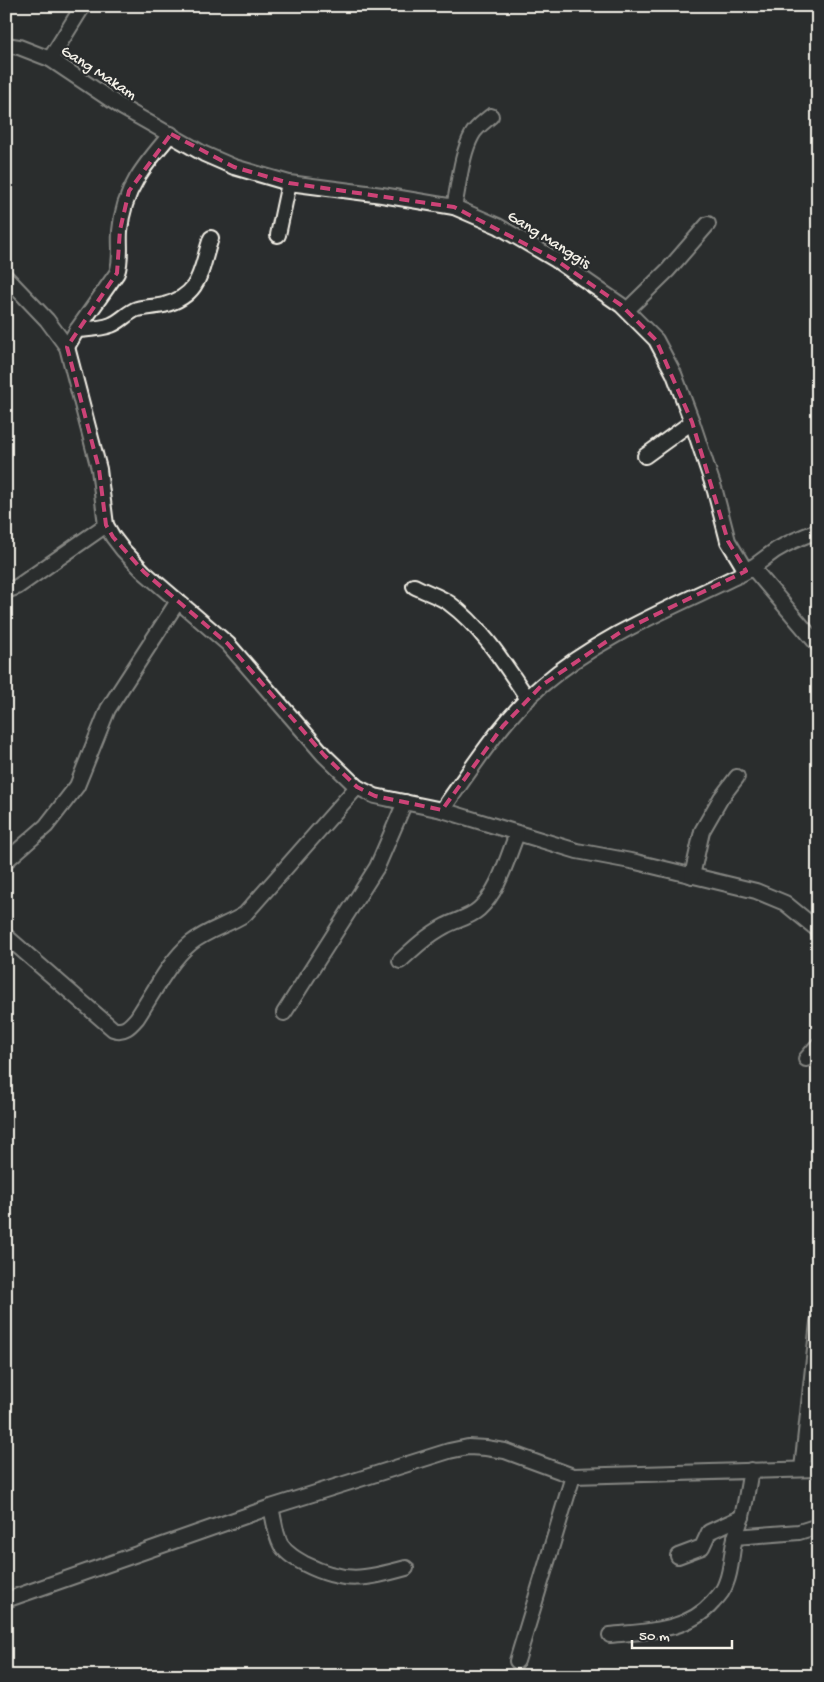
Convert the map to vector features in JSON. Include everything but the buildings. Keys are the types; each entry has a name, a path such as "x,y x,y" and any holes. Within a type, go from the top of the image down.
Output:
{"street":[{"path":"50,59 83,6"},
{"name":"Gang Makam","path":"6,44 50,59 123,108 171,134"},
{"path":"454,207 463,164 472,136 478,127 491,116"},
{"path":"67,347 120,266 120,230 129,191 149,159 171,134"},
{"name":"Gang Manggis","path":"171,134 204,154 234,167 289,183 382,195 454,207 498,226 556,260 627,310 656,340 674,374 715,491 728,541 749,569 818,645"},
{"path":"278,235 289,183"},
{"path":"627,310 674,264 708,224"},
{"path":"77,330 111,326 136,309 164,305 184,297 195,286 211,238"},
{"path":"6,277 47,320 67,347 99,469 106,525 123,550 228,644 324,755 357,787 375,796 442,810 577,851 636,862 756,891 785,903 818,930"},
{"path":"645,456 692,422"},
{"path":"6,591 17,587 106,525"},
{"path":"442,810 503,726 542,686 577,660 622,631 749,569 777,549 818,531"},
{"path":"414,586 449,603 481,632 528,699"},
{"path":"6,861 46,826 77,786 108,709 178,601"},
{"path":"692,876 702,832 721,798 737,777"},
{"path":"6,936 112,1029 119,1031 125,1029 137,1018 179,954 207,932 245,914 357,787"},
{"path":"284,1013 377,867 404,802"},
{"path":"400,961 425,938 479,909 496,884 517,834"},
{"path":"806,1059 818,1045"},
{"path":"802,1469 818,1322"},
{"path":"6,1600 271,1507 468,1447 505,1451 573,1476 818,1469"},
{"path":"610,1635 675,1626 687,1622 700,1615 719,1596 726,1585 730,1571 735,1537 742,1517 751,1470"},
{"path":"517,1661 573,1476"},
{"path":"271,1507 280,1543 295,1559 322,1572 343,1578 364,1578 406,1568"},
{"path":"678,1556 702,1547 709,1532 742,1517"},
{"path":"735,1537 799,1532 818,1526"}],"highlighted area":[{"path":"171,134 234,167 289,183 454,207 556,260 621,305 656,340 692,422 728,541 746,571 622,631 542,685 503,726 442,810 375,796 357,787 324,755 228,644 144,572 113,537 106,525 99,469 67,347 117,273 120,230 129,191"}]}
